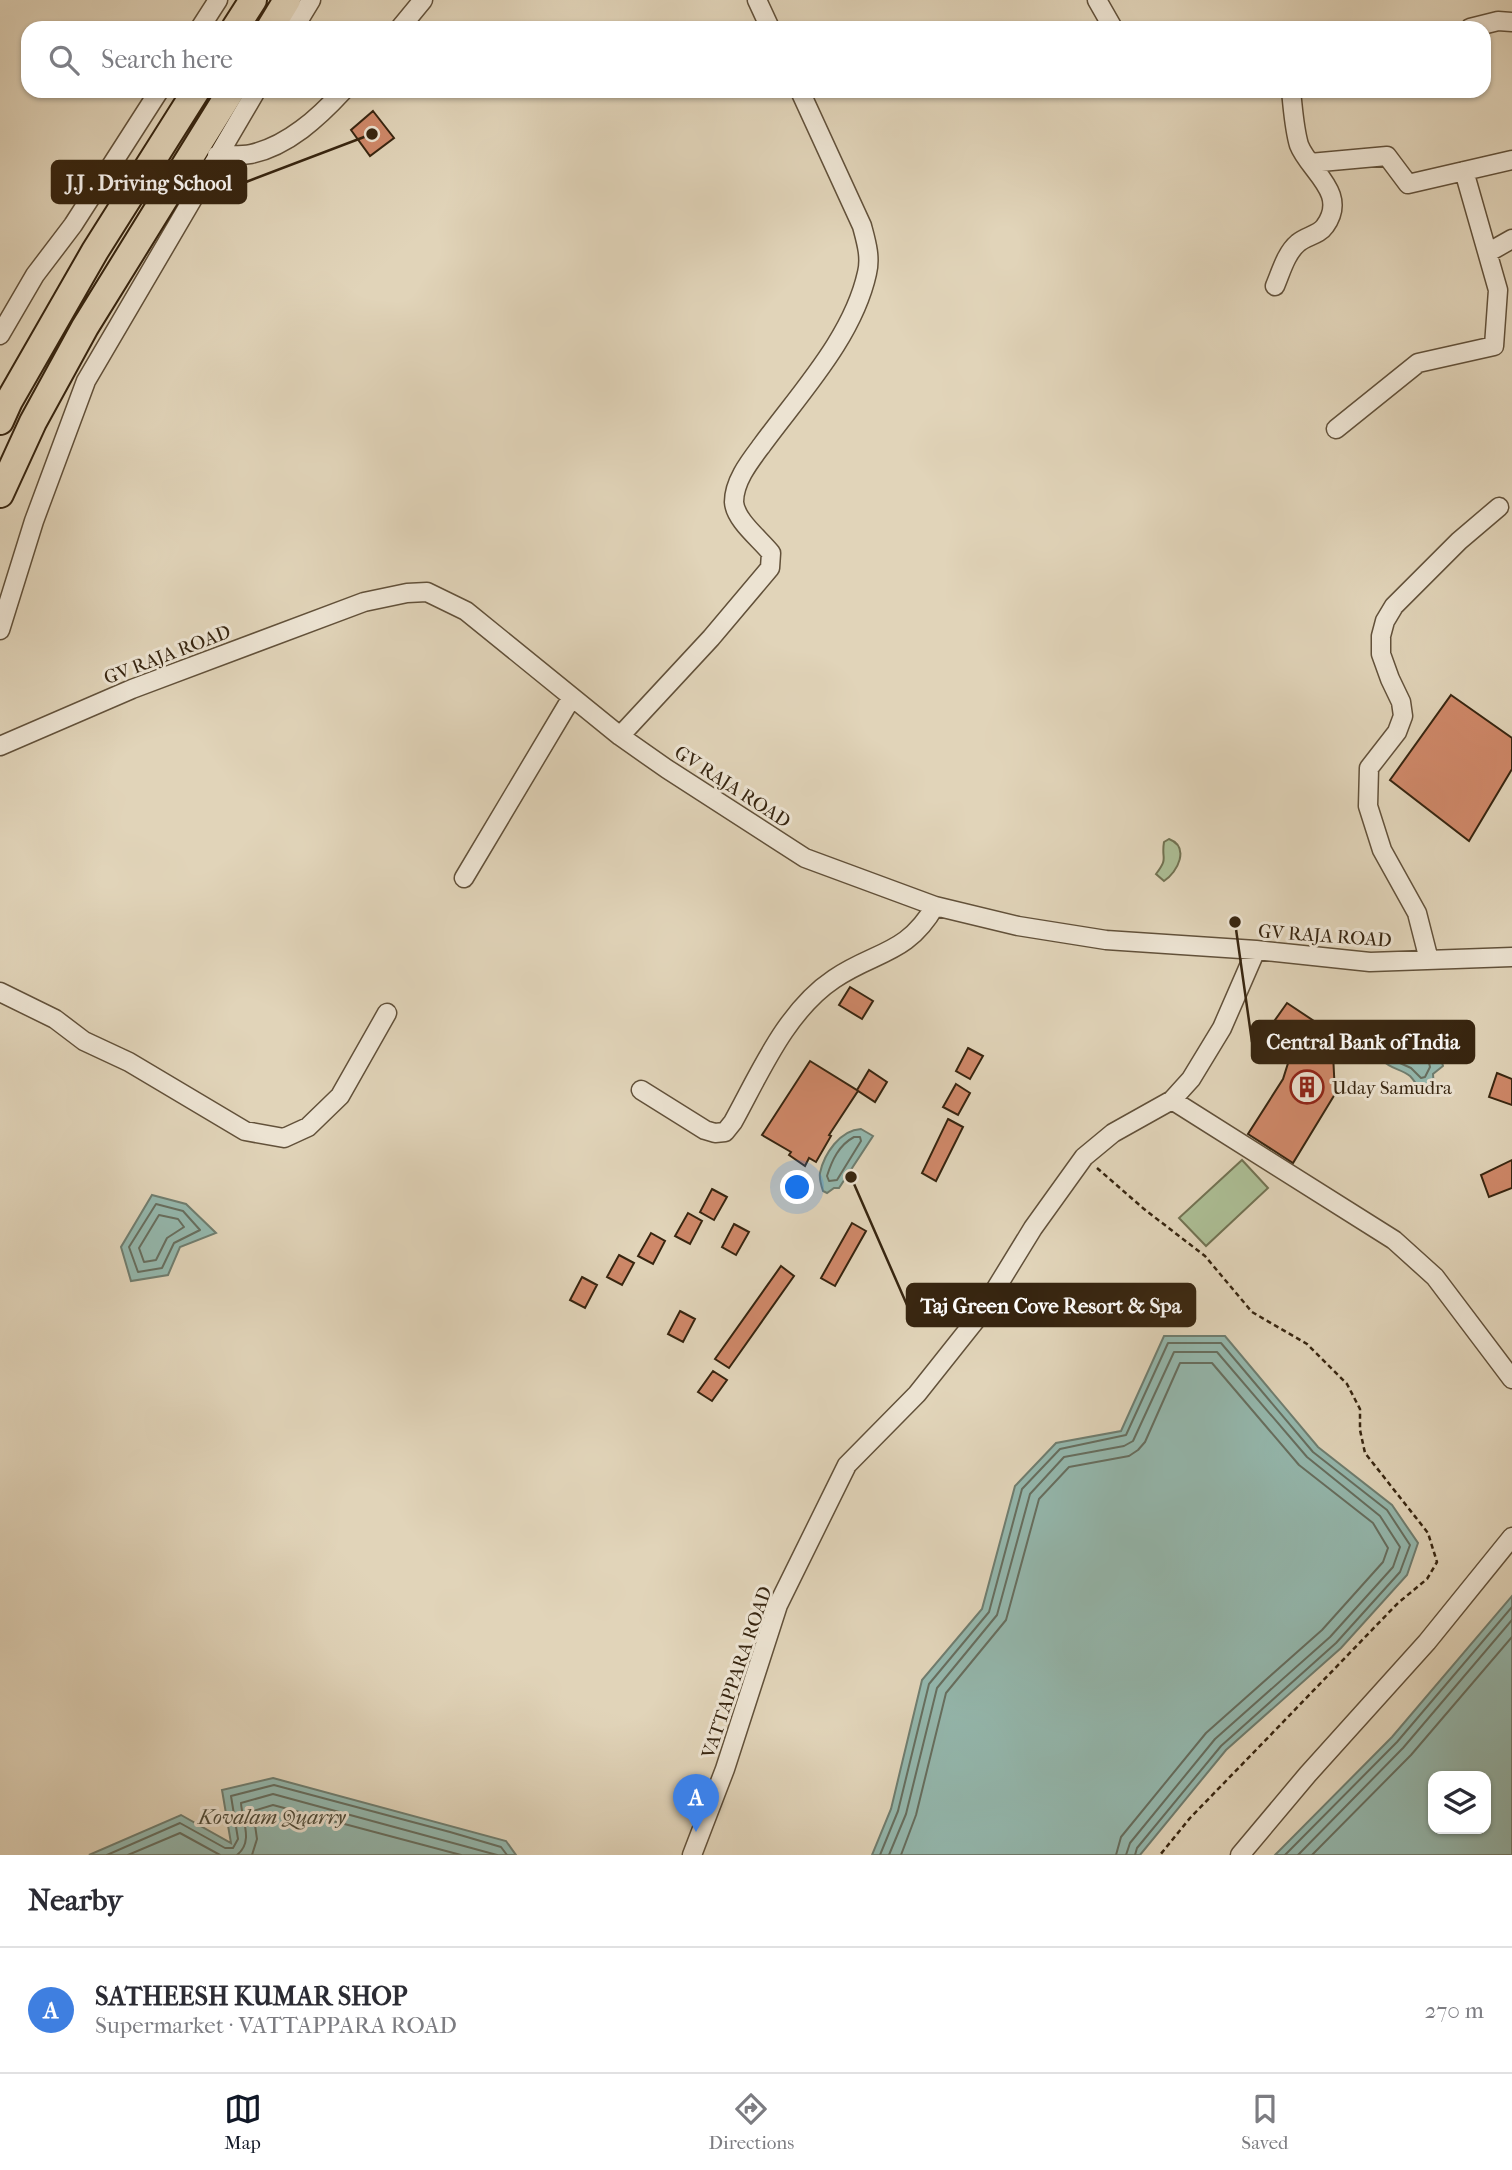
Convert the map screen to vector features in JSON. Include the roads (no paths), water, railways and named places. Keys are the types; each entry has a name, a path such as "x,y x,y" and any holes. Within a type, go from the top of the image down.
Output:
{"highway":[{"path":"240,21 253,0"},
{"path":"274,21 287,0"},
{"path":"0,421 95,251 192,98"},
{"path":"0,494 33,422 85,327 227,98"}],"street":[{"path":"204,21 218,0"},
{"path":"299,21 311,0"},
{"path":"406,21 423,0"},
{"path":"757,0 767,21"},
{"path":"1097,0 1109,21"},
{"path":"1491,23 1512,22"},
{"path":"0,335 35,275 73,225 155,98"},
{"path":"0,630 19,565 86,382 252,98"},
{"path":"218,155 250,154 282,140 306,126 336,98"},
{"path":"620,736 711,638 770,568 771,553 740,518 734,504 736,485 844,332 868,271 868,247 862,226 803,98"},
{"path":"1275,286 1295,246 1326,226 1332,208 1327,185 1299,144 1292,98"},
{"path":"1310,163 1387,156 1408,184 1512,160"},
{"path":"1336,429 1418,363 1494,346 1498,289 1464,172"},
{"path":"1489,252 1512,239"},
{"path":"1429,960 1417,913 1382,850 1368,806 1369,768 1397,732 1403,716 1401,702 1381,654 1381,636 1385,621 1394,606 1459,541 1499,507"},
{"path":"0,561 19,565"},
{"name":"GV RAJA ROAD","path":"0,746 132,689 364,602 407,593 427,592 466,611 620,736 805,858 935,906 1018,926 1106,940 1256,950 1370,962 1512,957"},
{"path":"464,878 572,698"},
{"path":"640,1090 705,1130 725,1132 792,1019 832,980 900,946 924,925 935,906"},
{"name":"VATTAPPARA ROAD","path":"692,1855 725,1769 778,1605 846,1465 917,1394 979,1316 1033,1228 1084,1157 1113,1133 1172,1100 1191,1079 1222,1028 1256,950"},
{"path":"0,992 55,1019 84,1041 128,1062 245,1131 284,1138 308,1127 341,1096 387,1013"},
{"path":"1172,1100 1394,1240 1435,1277 1512,1379"},
{"path":"1240,1855 1308,1774 1427,1642 1512,1537"}],"water":[{"path":"1396,1040 1414,1050 1441,1059 1443,1066 1433,1074 1432,1092 1424,1093 1410,1076 1382,1059 1383,1046"},
{"path":"861,1129 873,1136 839,1188 827,1193 823,1191 820,1173 829,1151 840,1138 853,1130"},
{"path":"152,1195 186,1204 216,1233 180,1247 168,1275 131,1281 121,1247"},
{"path":"1164,1336 1225,1336 1318,1447 1392,1505 1418,1543 1407,1575 1341,1648 1226,1750 1140,1855 872,1855 891,1809 922,1680 982,1609 1015,1486 1056,1443 1121,1431"},
{"path":"1512,1596 1512,1855 1275,1855 1392,1737"},
{"name":"Kovalam Quarry","path":"273,1778 506,1841 516,1855 89,1855 181,1815 231,1843 222,1790"}],"place":[{"name":"J.J . Driving School","path":"372,134"},
{"name":"Central Bank of India","path":"1235,922"},
{"name":"Uday Samudra","path":"1307,1087"},
{"name":"Taj Green Cove Resort & Spa","path":"851,1177"},
{"name":"SATHEESH KUMAR SHOP","path":"696,1832"}]}
